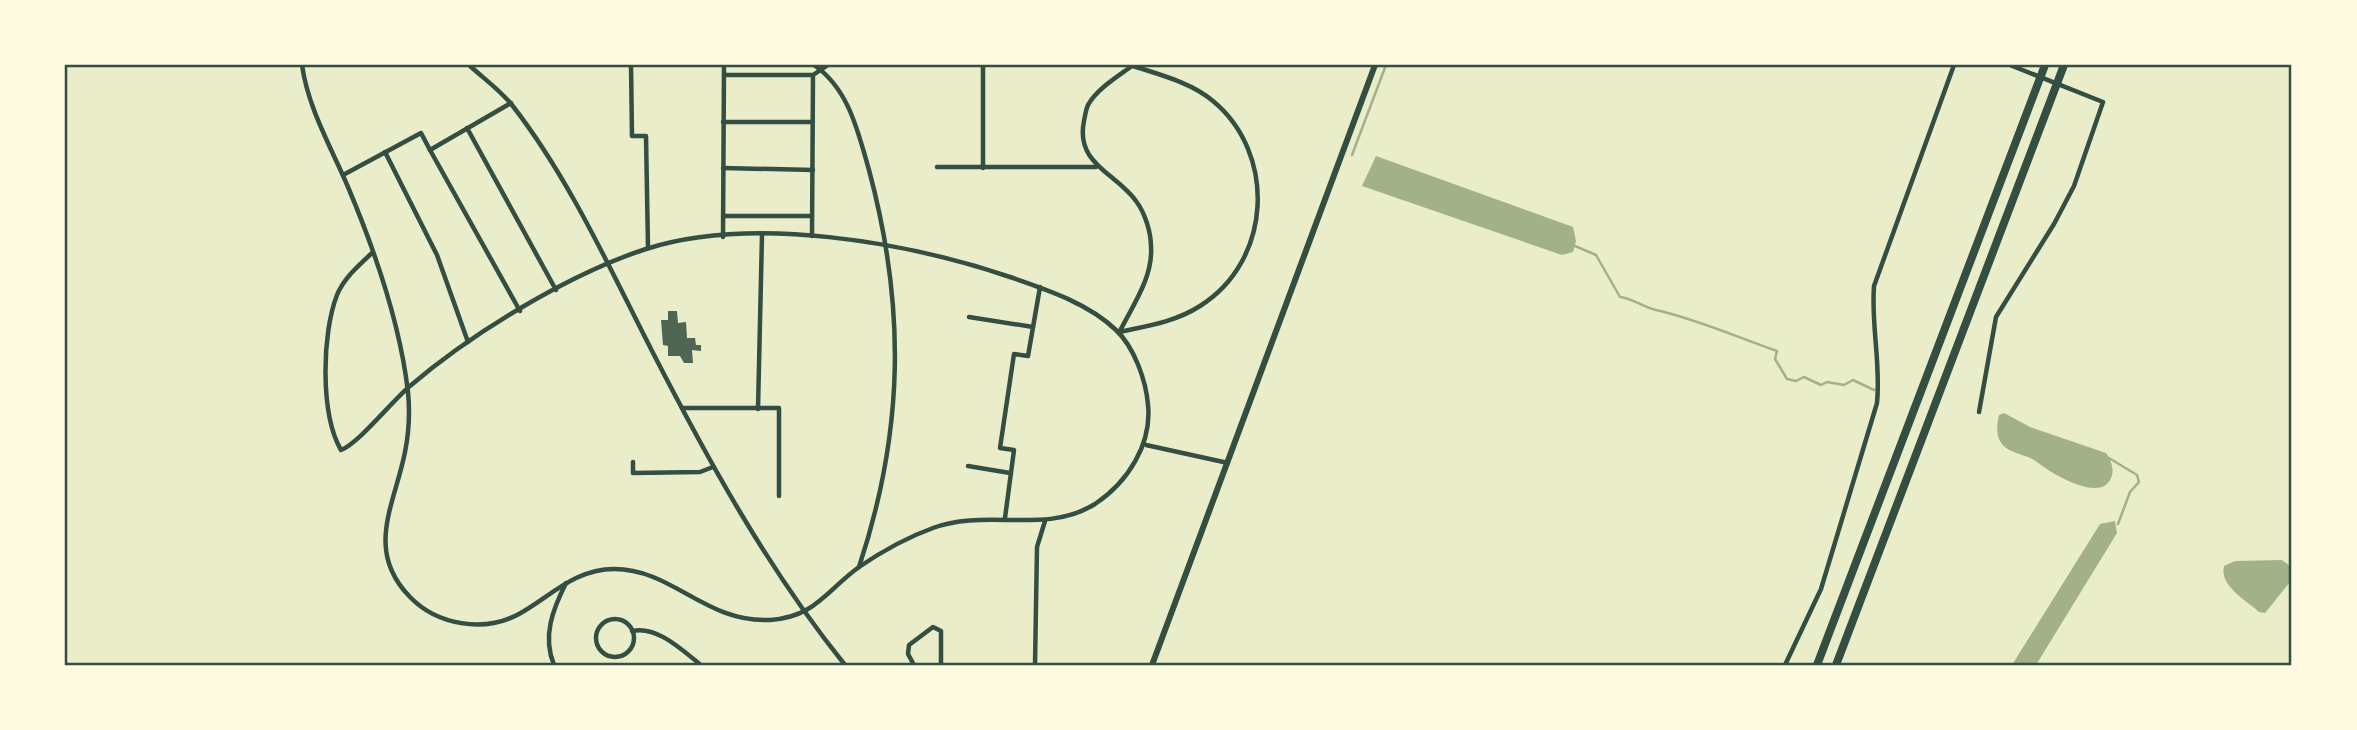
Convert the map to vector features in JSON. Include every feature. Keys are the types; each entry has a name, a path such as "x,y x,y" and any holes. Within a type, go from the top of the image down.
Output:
{"highway":[{"path":"1817,665 2045,65"},
{"path":"1836,665 2064,65"}],"street":[{"path":"302,65 312,107 343,174 372,253 386,296 407,388 408,434 386,517 384,538 395,580 424,609 445,620 466,624 506,619 567,582 595,570 641,571 721,614 774,620 804,614 859,568 934,527 969,519 1045,521 1072,516 1100,501 1117,484 1146,445 1149,427 1145,380 1119,332 1089,311 1040,287 976,266 887,244 812,236 762,235 723,237 648,248 556,290 468,342 407,388 374,420 352,447 341,450 335,439 329,412 327,347 331,316 338,292 355,268 372,253"},
{"path":"469,65 511,103 551,164 608,265 713,467 804,614 845,665"},
{"path":"631,65 632,135 646,136 648,248"},
{"path":"723,237 724,65"},
{"path":"814,65 821,69 845,99 860,137 887,244 894,299 895,341 890,445 879,508 859,568"},
{"path":"724,75 813,75 828,65"},
{"path":"983,65 983,167"},
{"path":"1131,65 1210,98 1231,117 1253,159 1258,191 1249,247 1237,272 1220,291 1173,320 1119,332 1148,274 1151,247 1146,221 1136,200 1096,167 1086,150 1082,131 1088,106 1131,65"},
{"path":"1152,665 1375,65"},
{"path":"1785,665 1821,589 1877,403 1880,377 1872,318 1874,286 1955,65"},
{"path":"1979,412 1996,317 2054,224 2088,148 2103,102 2086,93 2012,66"},
{"path":"812,236 813,75"},
{"path":"430,150 511,103"},
{"path":"723,122 813,122"},
{"path":"467,128 556,290"},
{"path":"343,174 421,133 520,311"},
{"path":"385,152 437,255 468,342"},
{"path":"937,167 1096,167"},
{"path":"723,168 813,170"},
{"path":"723,216 812,216"},
{"path":"758,409 762,235"},
{"path":"1005,518 1014,450 1000,448 1014,354 1028,356 1040,287"},
{"path":"969,317 1033,327"},
{"path":"682,408 779,408 779,496"},
{"path":"1146,445 1229,463"},
{"path":"633,462 633,473 700,472 713,467"},
{"path":"968,466 1010,473"},
{"path":"1035,665 1037,547 1045,521"},
{"path":"554,665 548,642 549,628 554,607 567,582"},
{"path":"632,631 632,646 625,654 610,656 598,646 598,631 605,622 621,620 632,631 648,631 668,640 701,665"},
{"path":"915,665 908,654 909,645 933,627 941,631 941,665"}],"shaded area":[{"path":"1376,156 1573,227 1576,241 1573,252 1562,255 1362,186"},
{"path":"2004,413 2030,427 2106,453 2112,466 2111,478 2105,485 2097,488 2075,484 2033,459 2003,446 1997,425 1999,415"},
{"path":"2115,521 2117,533 2036,665 2012,665 2100,524"},
{"path":"2282,560 2290,566 2290,582 2265,613 2259,612 2235,592 2226,580 2224,566 2235,561"}],"building":[{"path":"668,311 677,311 678,323 686,322 687,338 695,338 696,345 701,345 701,351 692,350 693,363 684,363 680,356 668,356 668,346 663,345 661,320 668,320"}],"waterway":[{"path":"1352,155 1386,65"},
{"path":"1575,246 1596,255 1620,297 1777,351 1775,359 1787,379 1796,381 1804,377 1821,385 1827,382 1844,385 1853,380 1874,390"},
{"path":"2109,458 2137,475 2139,482 2130,492 2118,524"}]}
